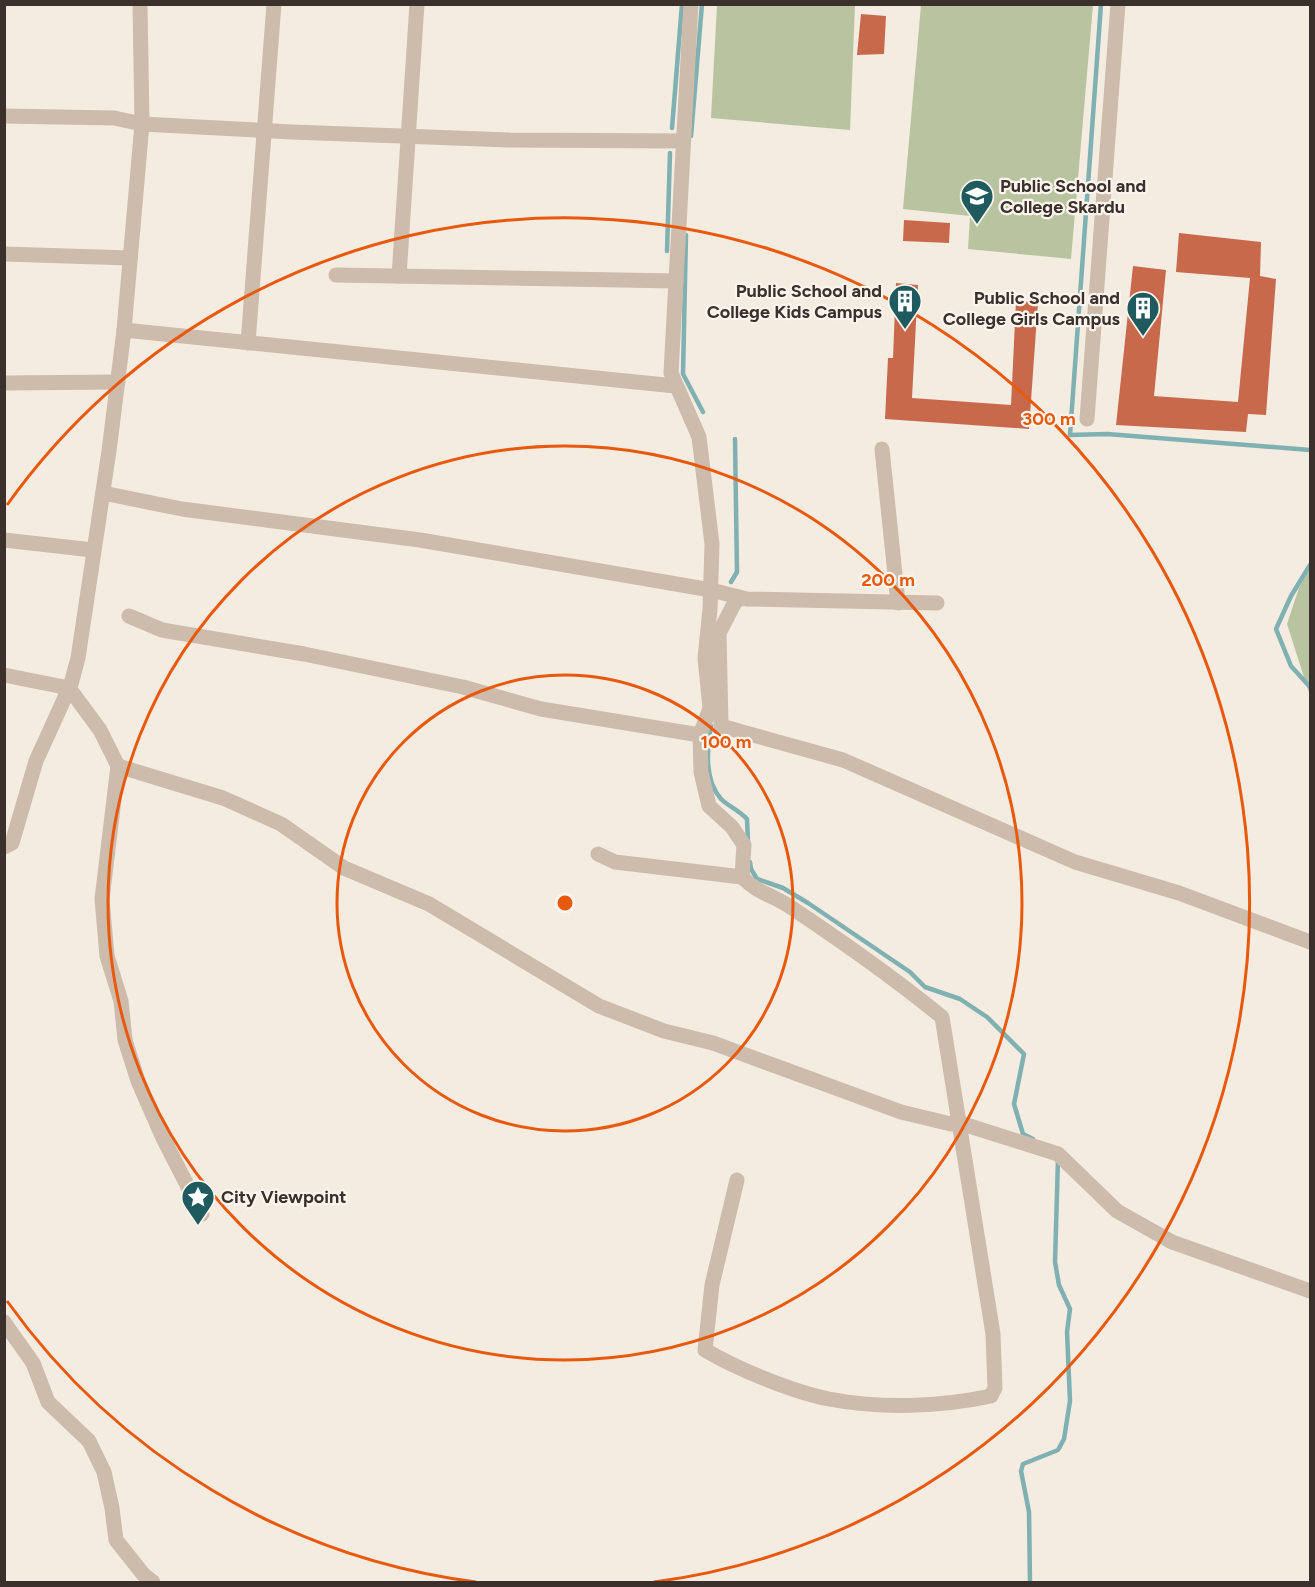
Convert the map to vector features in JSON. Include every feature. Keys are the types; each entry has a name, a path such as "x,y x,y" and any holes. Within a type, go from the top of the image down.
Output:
{"street":[{"path":"4,847 12,843 36,761 69,688 78,658 93,550 104,493 124,330 142,124 140,4"},
{"path":"248,343 274,4"},
{"path":"399,276 417,4"},
{"path":"691,4 671,361 675,386 683,405 690,412 699,437 712,544 711,590 705,658 710,708 700,735 701,772 709,806 732,827 744,845 742,877"},
{"path":"1088,419 1118,4"},
{"path":"4,116 114,117 142,124 266,131 682,141"},
{"path":"4,254 130,258"},
{"path":"336,275 676,281"},
{"path":"124,330 675,386"},
{"path":"4,383 118,382"},
{"path":"882,449 898,603"},
{"path":"104,493 182,509 420,540 711,590 741,598 937,603"},
{"path":"4,540 93,550"},
{"path":"741,598 735,602 719,633 721,726 843,760 1074,862 1179,893 1311,942"},
{"path":"129,616 162,630 304,654 463,687 541,709 700,735"},
{"path":"4,675 69,688 100,730 118,766 102,899 107,956 121,1001 125,1040 138,1081 162,1138 202,1214"},
{"path":"118,766 223,798 281,824 344,868 429,904 599,1006 664,1031 713,1043 901,1112 951,1124 960,1123 1059,1154 1117,1211 1172,1242 1311,1291"},
{"path":"598,854 615,862 742,877 756,891 778,898 813,922 942,1017 993,1334 995,1388 991,1396 956,1404 883,1404 829,1399 731,1365 705,1350 712,1285 736,1180"},
{"path":"4,1322 33,1363 48,1402 89,1441 104,1472 116,1540 143,1574 153,1582"}],"green space":[{"path":"717,5 855,5 850,130 711,118"},
{"path":"921,5 1093,5 1071,259 968,249 970,216 903,209"},
{"path":"1310,568 1310,696 1287,624 1299,588"}],"building":[{"path":"861,14 886,16 884,54 857,55"},
{"path":"904,220 950,223 949,243 903,241"},
{"name":"Public School and College Girls Campus","path":"1179,233 1261,242 1260,276 1276,279 1266,415 1248,414 1246,432 1116,425 1133,266 1166,270 1154,396 1238,402 1250,278 1176,272"},
{"name":"Public School and College Kids Campus","path":"896,283 918,285 912,398 1011,405 1016,301 1038,302 1029,429 885,419 888,358 893,358"}],"waterway":[{"path":"672,128 682,4"},
{"path":"691,136 702,4"},
{"path":"1101,4 1070,435 1107,434 1310,450"},
{"path":"667,251 670,153"},
{"path":"686,235 683,374 703,412"},
{"path":"731,582 737,572 735,439"},
{"path":"1310,565 1291,596 1276,629 1291,666 1310,687"},
{"path":"711,726 708,744 709,774 721,799 747,819 748,842"},
{"path":"750,862 757,879 783,888 808,903 910,972 925,987 960,999 987,1017 1024,1054 1014,1104 1023,1134 1033,1139"},
{"path":"1030,1582 1029,1512 1021,1471 1023,1464 1058,1450 1064,1439 1070,1401 1067,1332 1070,1309 1059,1285 1055,1262 1058,1159"}],"place":[{"name":"Public School and College Skardu","path":"977,225"},
{"name":"Public School and College Kids Campus","path":"905,330"},
{"name":"Public School and College Girls Campus","path":"1143,337"},
{"name":"City Viewpoint","path":"198,1226"}]}
